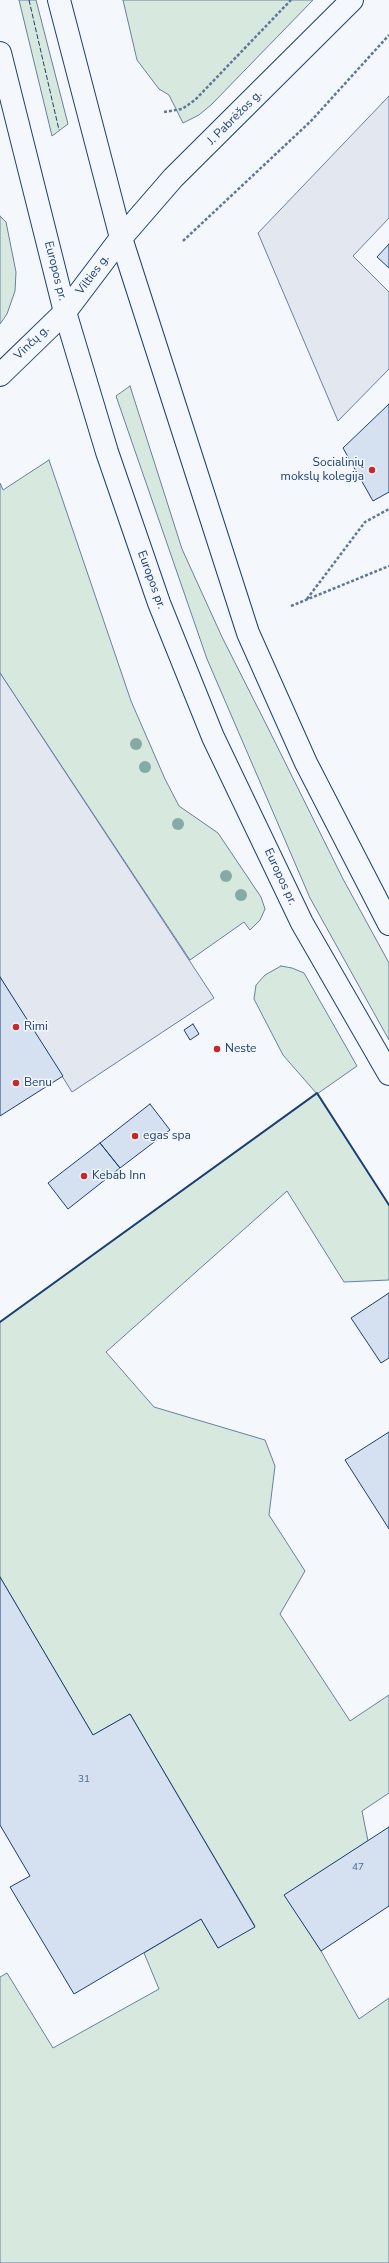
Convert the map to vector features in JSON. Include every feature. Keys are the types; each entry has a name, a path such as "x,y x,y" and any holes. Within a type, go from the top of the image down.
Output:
{"main road":[{"path":"59,0 121,238 248,633 306,764 389,924"},
{"name":"J. Pabrėžos g.","path":"121,238 173,178 352,0"},
{"name":"Europos pr.","path":"0,53 65,312 106,452 159,603 214,737 302,923 389,1074"},
{"name":"Vilties g.","path":"65,312 121,238"},
{"name":"Vinčų g.","path":"0,375 65,312"}],"path":[{"path":"164,112 182,109 195,100 291,0"},
{"path":"183,241 310,121 389,35"},
{"path":"307,600 365,522 389,509"},
{"path":"291,606 389,566"}],"shaded area":[{"path":"19,0 36,0 68,124 52,136"},
{"path":"123,0 313,0 212,104 199,115 183,123 169,95 159,89 137,60"},
{"path":"389,96 389,218 353,256 389,292 389,369 338,421 258,233"},
{"path":"0,216 6,222 16,272 15,291 7,314 0,324"},
{"path":"130,386 182,549 222,637 343,879 389,963 389,1040 310,898 207,659 116,396"},
{"path":"49,460 131,701 165,779 179,806 218,833 261,897 265,909 260,920 250,930 244,922 190,960 0,673 0,483 3,490"},
{"path":"0,673 214,998 72,1092 0,977"},
{"path":"281,966 292,968 304,973 357,1066 317,1094 283,1055 254,999 256,985 265,975"},
{"path":"317,1094 389,1205 389,1280 344,1282 287,1191 106,1352 154,1407 265,1440 275,1466 269,1515 305,1571 280,1614 350,1721 389,1695 389,1793 362,1811 368,1841 285,1895 321,1951 359,2019 389,1998 389,2263 0,2263 0,1977 7,1973 53,2048 159,1989 144,1953 201,1919 218,1948 255,1926 130,1714 93,1735 0,1577 0,1322"}],"building":[{"path":"389,244 389,268 377,257"},
{"name":"Socialinių mokslų kolegija","path":"389,404 389,492 373,501 343,448"},
{"name":"Rimi","path":"0,977 63,1076 0,1116"},
{"path":"193,1024 199,1034 190,1040 184,1030"},
{"name":"egas spa","path":"150,1104 170,1130 120,1168 100,1143"},
{"name":"Kebab Inn","path":"100,1143 120,1168 68,1209 48,1183"},
{"path":"389,1293 389,1358 381,1363 351,1318"},
{"path":"389,1432 389,1529 345,1460"},
{"path":"0,1577 93,1735 130,1714 255,1927 218,1948 201,1919 74,1994 10,1887 30,1876 0,1825"},
{"path":"389,1827 389,1906 321,1951 284,1895"}],"fence":[{"path":"29,0 59,130"}],"wall":[{"path":"0,1322 317,1093 389,1205"}],"place":[{"name":"Socialinių mokslų kolegija","path":"372,470"},
{"name":"Rimi","path":"16,1027"},
{"name":"Neste","path":"217,1049"},
{"name":"Benu","path":"16,1083"},
{"name":"egas spa","path":"135,1136"},
{"name":"Kebab Inn","path":"84,1176"}]}
